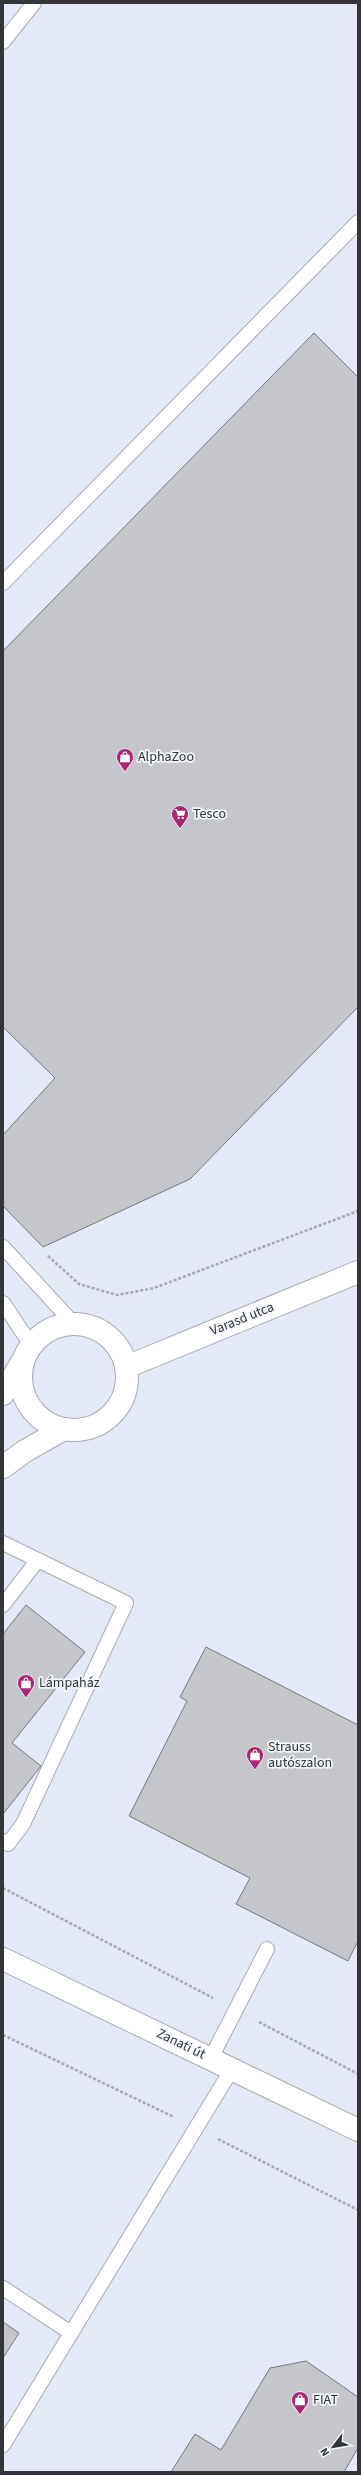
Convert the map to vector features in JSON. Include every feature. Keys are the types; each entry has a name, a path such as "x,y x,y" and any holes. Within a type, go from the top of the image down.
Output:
{"street":[{"name":"Varasd utca","path":"126,1367 358,1272"},
{"path":"3,1394 27,1353 44,1332 62,1325 73,1323 91,1326 107,1335 120,1349 128,1378 124,1396 115,1411 100,1423 83,1429 64,1429 47,1423 35,1414 26,1398 21,1380 27,1353"},
{"path":"3,1467 25,1451 64,1429"},
{"name":"Zanati út","path":"3,1959 358,2130"}],"lane":[{"path":"3,42 34,3"},
{"path":"3,582 358,222"},
{"path":"3,1247 73,1323"},
{"path":"3,1303 27,1353"},
{"path":"3,1543 37,1561 126,1603 23,1824 8,1844 3,1841"},
{"path":"3,1605 37,1561"},
{"path":"211,2058 267,1949"},
{"path":"3,2445 232,2068"},
{"path":"3,2288 71,2333"}],"path":[{"path":"14,1258 28,1243 53,1259 79,1284 117,1295 154,1288 358,1211"},
{"path":"3,1888 358,2074"}],"shaded area":[{"path":"3,3 358,3 358,2472 3,2472"}],"building":[{"name":"Tesco","path":"314,333 358,377 358,1007 190,1179 43,1247 3,1206 3,1135 55,1078 3,1027 3,651"},
{"name":"Lámpaház","path":"26,1605 85,1652 12,1743 41,1766 3,1814 3,1634"},
{"name":"Strauss autószalon","path":"206,1647 358,1725 358,1941 348,1961 236,1904 250,1878 129,1816 187,1701 180,1697"},
{"path":"3,2322 19,2333 3,2358"},
{"name":"FIAT","path":"306,2361 358,2397 358,2448 344,2472 171,2472 195,2434 221,2450 270,2368"}],"place":[{"name":"AlphaZoo","path":"125,772"},
{"name":"Tesco","path":"180,829"},
{"name":"Lámpaház","path":"26,1698"},
{"name":"Strauss autószalon","path":"255,1770"},
{"name":"FIAT","path":"300,2415"}]}
